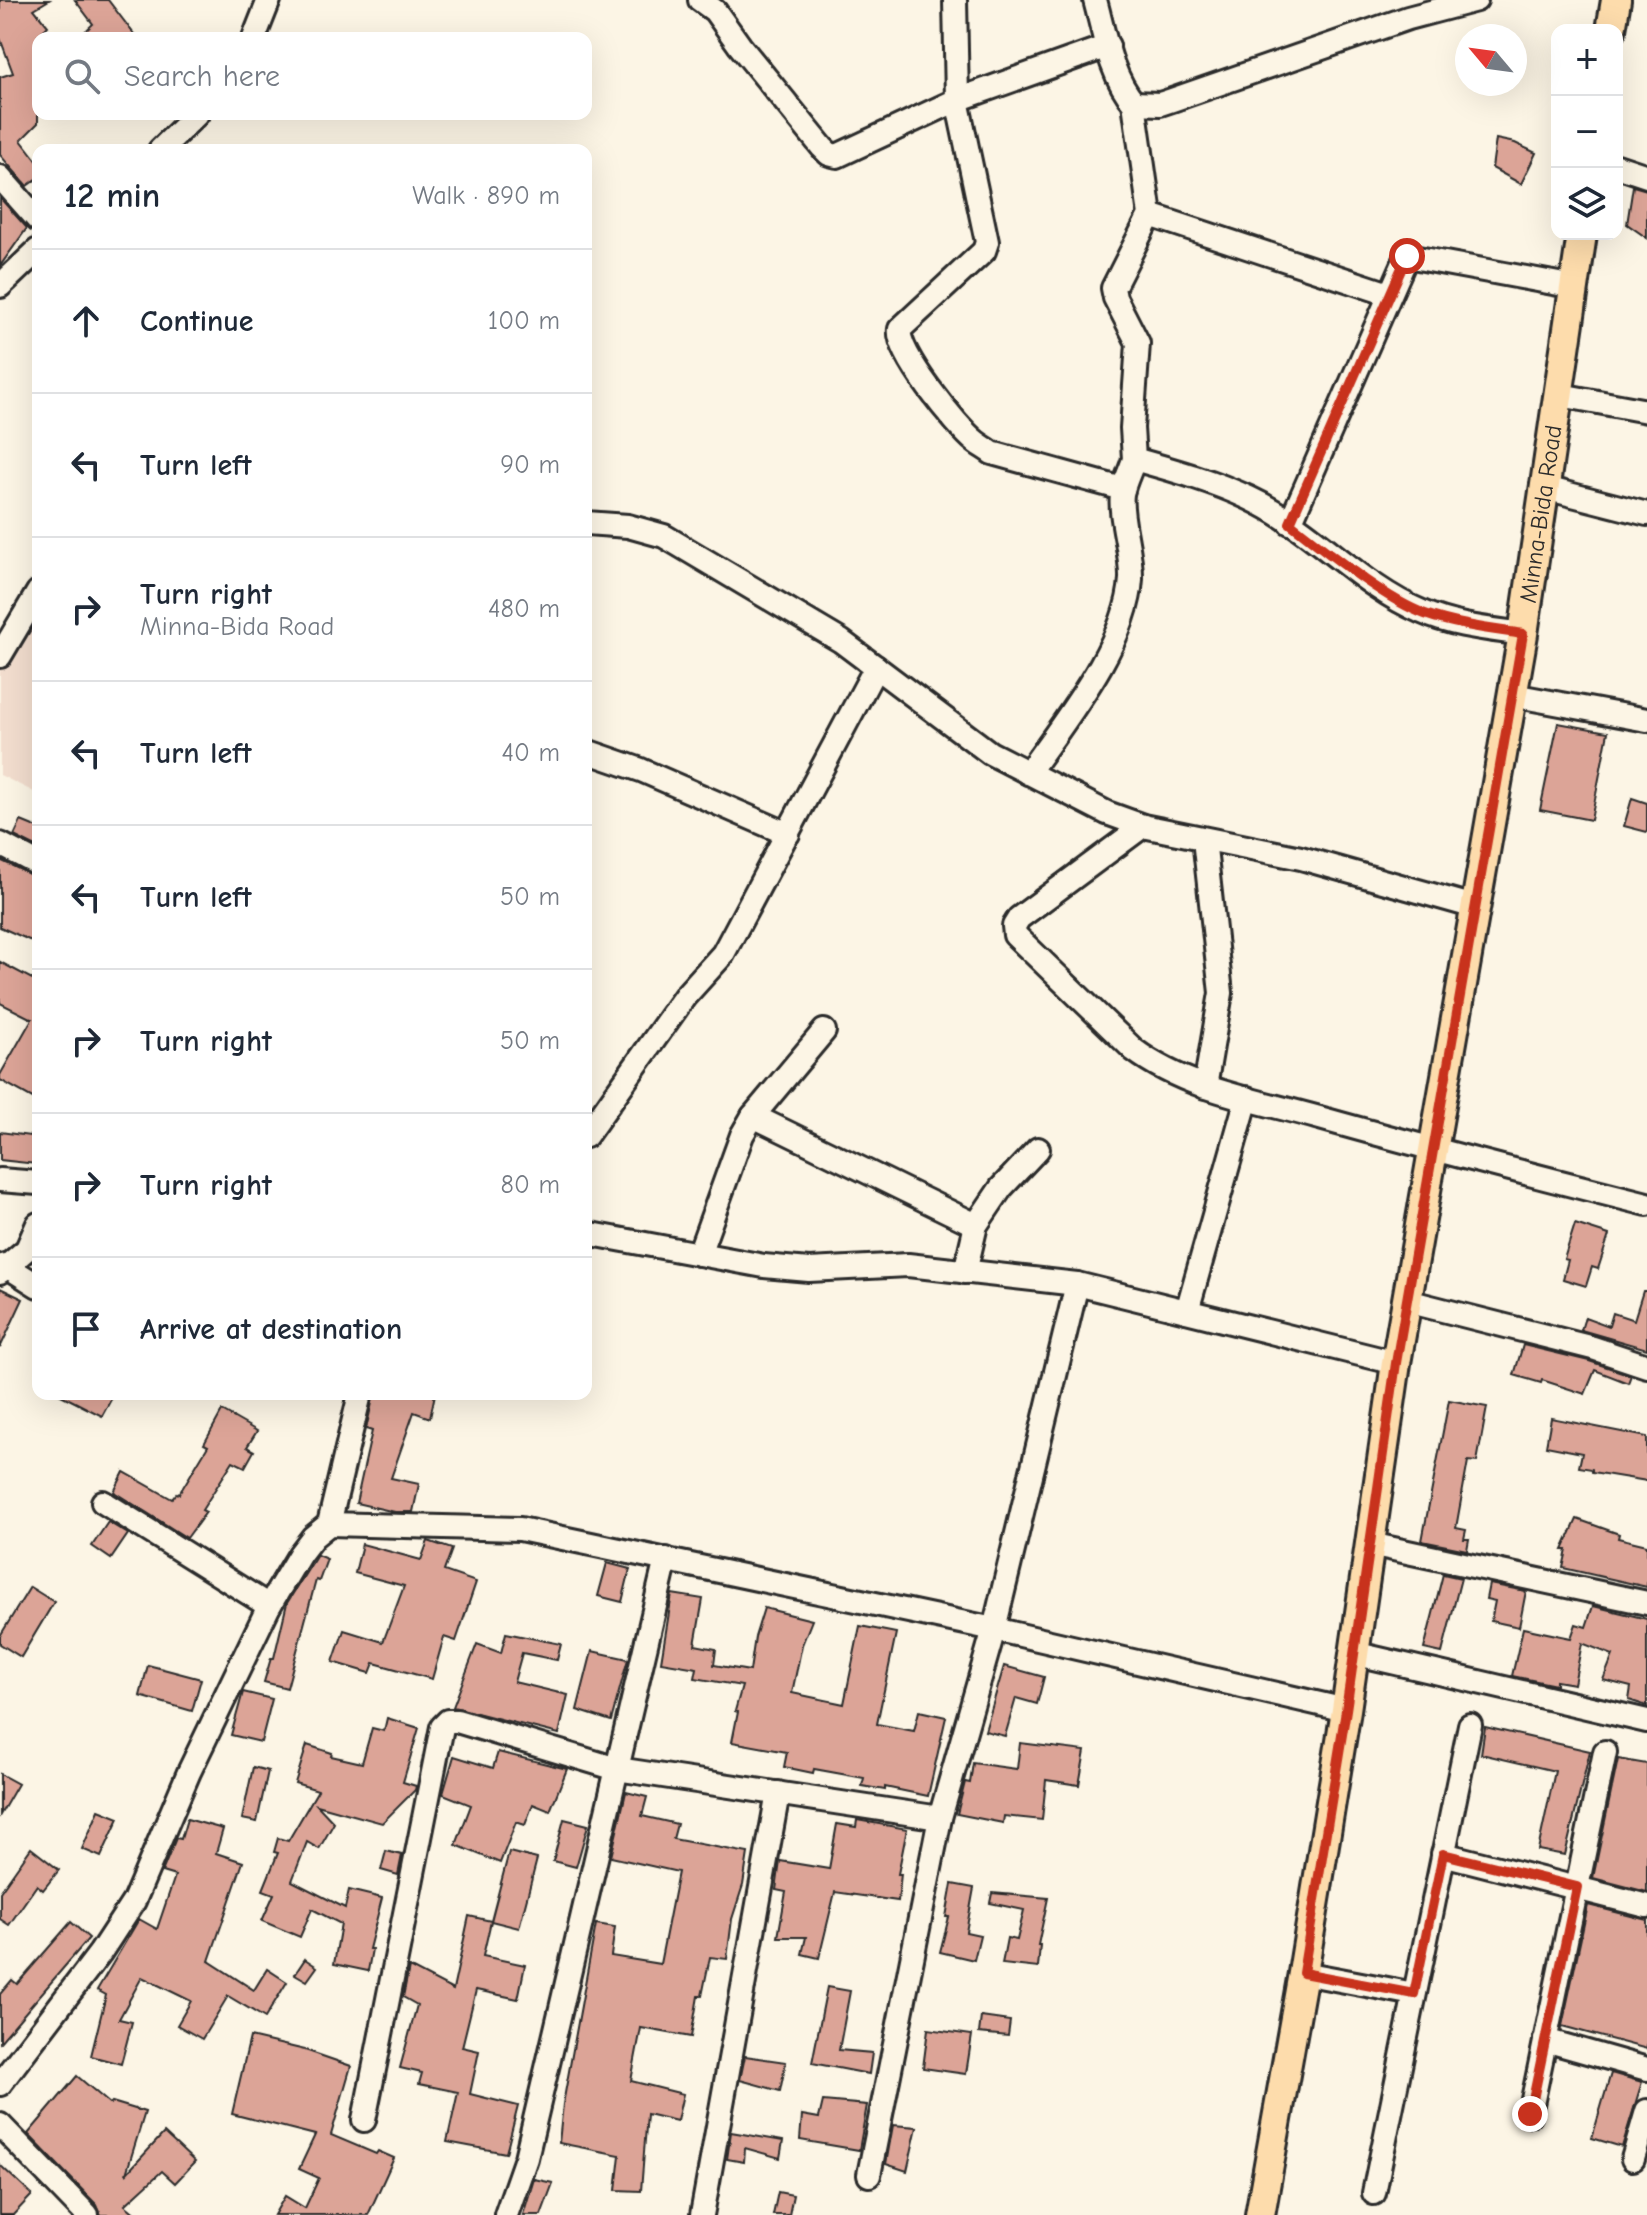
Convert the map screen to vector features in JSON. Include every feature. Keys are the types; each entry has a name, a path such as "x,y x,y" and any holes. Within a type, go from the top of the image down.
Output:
{"main road":[{"path":"1612,24 1616,0"},
{"name":"Minna-Bida Road","path":"1260,2215 1346,1710 1396,1363 1523,634 1581,240"}],"street":[{"path":"256,32 269,0"},
{"path":"700,0 715,11 829,154 837,156 957,100 1108,46"},
{"path":"955,0 957,100 987,242 984,251 900,329 900,342 938,402 976,442 992,453 1123,489"},
{"path":"1028,773 1089,686 1128,602 1130,549 1122,498 1134,459 1132,428 1138,343 1113,288 1150,215 1134,103 1126,94 1095,0"},
{"path":"1134,103 1144,105 1172,100 1408,18 1476,0"},
{"path":"166,144 191,120"},
{"path":"1623,168 1647,176"},
{"path":"0,177 32,213"},
{"path":"1150,215 1389,294"},
{"path":"0,286 32,256"},
{"path":"1290,523 1407,256 1575,287"},
{"path":"1560,395 1647,411"},
{"path":"1134,459 1200,478 1251,499 1290,523 1389,595 1422,613 1455,623 1523,634"},
{"path":"1545,488 1647,514"},
{"path":"592,523 628,526 664,536 841,641 990,753 1107,813 1143,826 1301,858 1475,907"},
{"path":"0,656 32,602"},
{"path":"592,1128 685,996 723,954 876,667"},
{"path":"1512,695 1647,720"},
{"path":"592,753 641,770 788,834"},
{"path":"1143,826 1019,918 1014,926 1015,935 1134,1050 1150,1062 1205,1087 1647,1204"},
{"path":"1204,839 1221,993 1205,1087"},
{"path":"0,844 32,861"},
{"path":"699,1254 742,1135 753,1116 824,1031"},
{"path":"1187,1311 1247,1098"},
{"path":"753,1116 976,1225"},
{"path":"965,1272 976,1225 1001,1188 1038,1149"},
{"path":"0,1180 32,1183"},
{"path":"592,1234 764,1266 809,1270 908,1265 1077,1284 1396,1363"},
{"path":"32,1238 27,1249 3,1268 32,1283"},
{"path":"869,2175 940,1818 994,1629 1077,1284"},
{"path":"1407,1301 1593,1348 1647,1366"},
{"path":"0,2084 100,1953 134,1901 189,1772 269,1606 300,1554 313,1537 329,1524 359,1400"},
{"path":"103,1502 269,1606"},
{"path":"329,1524 520,1529 994,1629 1346,1710"},
{"path":"1370,1544 1647,1603"},
{"path":"506,2215 526,2158 666,1559"},
{"path":"1353,1653 1647,1721"},
{"path":"364,2120 442,1727 448,1721 457,1721 617,1769 940,1818"},
{"path":"1374,2193 1470,1725"},
{"path":"1530,2114 1605,1752"},
{"path":"702,2215 778,1793"},
{"path":"1443,1854 1647,1906"},
{"path":"1303,1973 1414,1994"},
{"path":"1545,2040 1647,2069"},
{"path":"1633,2159 1647,2111"},
{"path":"0,2125 87,2215"}],"shaded area":[{"path":"32,617 32,791 0,775 0,657"}],"building":[{"path":"0,0 49,0 34,9 48,26 42,32 32,32 32,120 38,120 38,123 21,140 32,154 32,182 27,186 0,155 0,77 13,73 0,38"},
{"path":"75,0 108,0 132,32 84,32 93,24"},
{"path":"1496,139 1515,143 1536,153 1521,184 1492,168"},
{"path":"1633,186 1647,190 1647,238 1627,224"},
{"path":"0,198 27,228 0,266"},
{"path":"1558,723 1608,732 1591,820 1540,810"},
{"path":"1632,798 1647,803 1647,832 1624,826"},
{"path":"21,821 32,826 32,845 14,836"},
{"path":"0,860 32,875 32,941 0,927"},
{"path":"0,962 32,979 32,1019 0,1003"},
{"path":"32,1019 32,1098 0,1080"},
{"path":"0,1132 32,1136 32,1164 0,1160"},
{"path":"1575,1224 1609,1235 1598,1269 1592,1267 1586,1286 1563,1279 1568,1260 1564,1259"},
{"path":"0,1288 23,1299 0,1348"},
{"path":"1643,1291 1647,1291 1647,1349 1581,1330 1585,1317 1609,1326 1613,1313 1634,1320"},
{"path":"1523,1345 1631,1375 1628,1383 1595,1370 1585,1394 1542,1380 1541,1383 1514,1375"},
{"path":"71,1400 111,1400 102,1416"},
{"path":"373,1400 434,1400 430,1418 414,1412 391,1478 419,1484 413,1512 395,1512 356,1503 372,1431 366,1429"},
{"path":"1449,1400 1487,1407 1477,1462 1468,1461 1456,1528 1466,1530 1464,1539 1469,1539 1467,1550 1422,1541"},
{"path":"222,1411 257,1431 247,1447 254,1451 245,1467 233,1461 202,1510 206,1512 187,1538 114,1492 124,1472 172,1499 179,1494 208,1446 204,1444"},
{"path":"1551,1418 1647,1437 1647,1481 1592,1472 1592,1469 1579,1467 1582,1453 1546,1446"},
{"path":"1577,1519 1619,1534 1618,1538 1647,1545 1647,1587 1563,1568 1567,1550 1563,1550"},
{"path":"108,1522 128,1534 111,1559 92,1546"},
{"path":"428,1541 452,1549 444,1571 476,1582 456,1641 444,1637 432,1679 374,1663 370,1673 333,1662 344,1630 383,1642 404,1586 355,1573 362,1544 421,1560"},
{"path":"317,1555 327,1559 319,1581 316,1580 287,1688 264,1682 271,1658 274,1658 287,1603"},
{"path":"607,1563 630,1569 622,1602 598,1596"},
{"path":"1443,1574 1461,1578 1442,1653 1424,1649"},
{"path":"1489,1584 1526,1591 1519,1627 1491,1621 1495,1601 1486,1599"},
{"path":"30,1587 54,1602 21,1657 0,1644 0,1636"},
{"path":"672,1594 703,1599 695,1645 716,1649 714,1665 750,1671 755,1637 764,1608 812,1620 802,1645 792,1693 844,1704 860,1626 896,1633 877,1724 914,1731 919,1711 946,1717 928,1796 885,1787 885,1790 862,1786 864,1778 784,1767 787,1752 732,1742 738,1712 735,1711 742,1686 695,1678 697,1668 661,1662"},
{"path":"1593,1606 1647,1619 1647,1706 1629,1700 1631,1687 1603,1680 1613,1655 1582,1643 1574,1684 1556,1681 1556,1685 1512,1676 1523,1628 1571,1638 1576,1624 1586,1627"},
{"path":"506,1633 561,1644 557,1660 522,1653 514,1682 568,1695 559,1734 453,1707 477,1644 501,1653"},
{"path":"592,1651 628,1659 611,1721 577,1710"},
{"path":"148,1665 201,1679 192,1711 140,1696"},
{"path":"1004,1666 1044,1677 1037,1704 1016,1698 1005,1736 985,1731"},
{"path":"243,1692 272,1699 261,1742 231,1735"},
{"path":"387,1718 419,1728 403,1782 416,1786 415,1790 382,1823 317,1805 334,1823 319,1849 307,1842 292,1881 345,1908 349,1890 382,1898 369,1949 372,1949 368,1971 334,1964 341,1924 312,1909 300,1937 262,1921 274,1894 263,1890 278,1853 274,1852 278,1838 288,1841 318,1790 295,1783 307,1745 332,1753 331,1756 362,1763 372,1728 384,1731"},
{"path":"1485,1727 1590,1751 1565,1855 1538,1850 1555,1771 1481,1754"},
{"path":"1020,1743 1085,1751 1079,1785 1046,1780 1042,1820 1004,1816 1003,1823 957,1814 965,1782 970,1783 973,1763 1017,1769"},
{"path":"498,1752 567,1769 550,1811 533,1804 525,1825 516,1822 500,1863 456,1845 471,1805 443,1794 454,1756 493,1768"},
{"path":"1618,1759 1647,1764 1647,1892 1593,1878"},
{"path":"253,1767 268,1771 257,1822 242,1819"},
{"path":"0,1774 18,1784 0,1815"},
{"path":"626,1792 647,1797 642,1816 677,1824 673,1839 748,1853 743,1885 732,1919 727,1959 710,1957 702,1996 698,1996 691,2037 641,2028 631,2081 683,2094 677,2121 647,2114 641,2191 616,2190 620,2155 559,2143 563,2104 596,1924 615,1927 611,1956 660,1964 678,1872 611,1857"},
{"path":"99,1810 119,1818 101,1857 82,1849"},
{"path":"187,1819 223,1829 216,1853 243,1862 209,1961 254,1990 267,1969 287,1982 265,2018 228,1996 202,2039 177,2025 191,2001 142,1977 119,2019 132,2022 121,2064 91,2056 106,1995 97,1990 139,1919 157,1929 175,1876 162,1872 176,1838 181,1839"},
{"path":"564,1819 588,1825 576,1867 553,1861"},
{"path":"857,1820 907,1829 898,1874 901,1874 898,1901 835,1892 819,1958 802,1954 806,1937 778,1937 786,1892 776,1890 780,1861 829,1869 837,1824 856,1827"},
{"path":"31,1848 59,1870 43,1890 37,1885 9,1925 0,1919 0,1892"},
{"path":"386,1851 402,1855 398,1875 381,1870"},
{"path":"509,1852 537,1859 519,1928 491,1921"},
{"path":"952,1884 974,1888 966,1932 980,1935 974,1960 940,1952 949,1917 946,1917"},
{"path":"992,1893 1048,1898 1038,1945 1038,1968 1002,1964 1007,1938 1017,1940 1024,1910 990,1903"},
{"path":"1588,1905 1647,1920 1647,2049 1562,2026"},
{"path":"469,1916 491,1921 483,1956 525,1965 518,1999 476,1990 462,2047 479,2051 470,2094 518,2106 506,2153 447,2142 458,2092 419,2084 422,2073 400,2068 417,2005 403,1997 409,1967 453,1990"},
{"path":"71,1922 89,1938 0,2042 0,1994 12,1980 17,1984"},
{"path":"305,1959 317,1967 307,1981 295,1974"},
{"path":"827,1987 850,1991 839,2050 872,2053 869,2074 812,2063"},
{"path":"981,2017 1010,2021 1008,2036 979,2033"},
{"path":"928,2029 972,2035 966,2074 923,2068"},
{"path":"250,2037 305,2050 351,2066 331,2135 376,2154 378,2151 394,2158 368,2215 274,2215 285,2196 305,2208 319,2178 299,2169 315,2135 232,2114"},
{"path":"745,2056 786,2062 780,2091 740,2080"},
{"path":"1611,2073 1642,2082 1622,2147 1592,2138"},
{"path":"77,2076 110,2104 145,2112 126,2174 164,2133 195,2162 175,2183 162,2171 125,2205 137,2215 101,2215 97,2205 28,2134"},
{"path":"823,2101 867,2105 859,2150 800,2140 802,2115 819,2118"},
{"path":"893,2125 917,2127 907,2171 886,2164"},
{"path":"731,2132 783,2141 780,2158 745,2148 744,2162 727,2159"},
{"path":"0,2165 32,2195 13,2215 0,2215"},
{"path":"534,2179 553,2183 541,2215 523,2215"},
{"path":"778,2192 793,2195 789,2215 773,2215"}],"route":[{"path":"1407,256 1290,523 1389,595 1422,613 1455,623 1523,634 1396,1363 1346,1710 1303,1973 1414,1994 1443,1854 1577,1887 1530,2114"}]}
